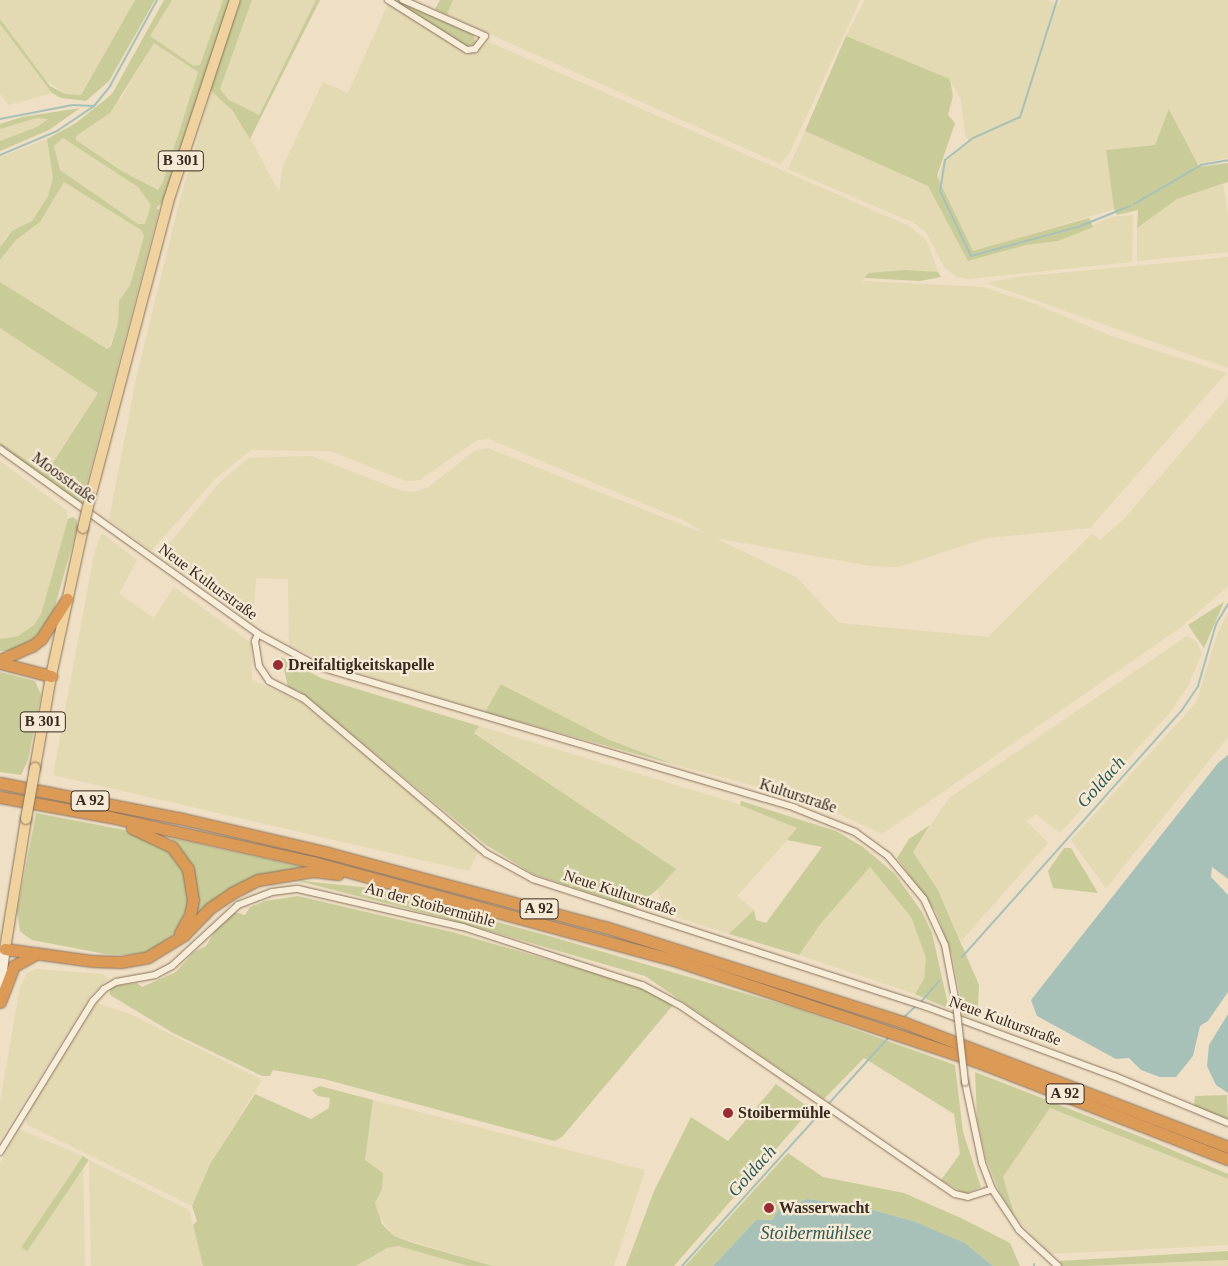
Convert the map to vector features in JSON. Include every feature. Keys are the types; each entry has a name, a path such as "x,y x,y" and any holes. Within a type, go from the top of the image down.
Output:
{"highway":[{"path":"0,662 32,646 41,639 67,599"},
{"path":"0,662 51,676"},
{"name":"A 92","path":"0,783 189,821 475,891 684,951 892,1019 902,1029 1228,1160"},
{"name":"A 92","path":"0,798 110,817 381,879 680,962 887,1030 902,1029 1228,1147"},
{"path":"110,817 164,842 179,854 188,869 194,887 193,900 190,915 175,940"},
{"path":"5,949 121,962 148,957 175,940 210,908 258,880 313,871 367,882 381,879"},
{"path":"0,1002 14,966 37,954"}],"main road":[{"name":"B 301","path":"5,949 51,676 90,498 168,202 235,0"},
{"path":"0,987 5,949"}],"street":[{"path":"388,0 467,50 475,49 484,36 403,0"},
{"name":"Moosstraße","path":"0,449 111,530"},
{"name":"Neue Kulturstraße","path":"111,530 258,634 255,641 259,666 269,681 304,698 486,853 525,874 592,901 911,1001 1114,1076 1228,1123"},
{"name":"Kulturstraße","path":"258,634 317,666 795,808 848,828 888,856 924,899 945,944 956,1003 966,1082 982,1163 992,1189 1019,1230 1058,1266"},
{"name":"An der Stoibermühle","path":"0,1152 93,1001 104,989 116,982 144,978 165,970 238,904 285,889 318,891 456,925 642,985 681,1006 955,1194 968,1197 992,1189"}],"shaded area":[{"path":"0,0 135,0 81,95 65,94 43,78 0,19"},
{"path":"172,0 223,0 200,65 194,66 150,36"},
{"path":"252,0 316,0 259,115 229,100 220,89"},
{"path":"453,0 860,0 789,154 780,164 447,15"},
{"path":"865,0 1047,0 1059,5 1060,0 1228,0 1228,158 1197,165 1170,109 1155,145 1106,150 1114,209 973,252 938,178 943,163 970,142 965,135 961,100 950,79 846,36"},
{"path":"388,4 427,25 464,52 471,53 489,42 909,226 927,241 938,272 870,273 862,281 983,287 1038,305 1111,336 1226,373 1090,528 987,538 898,567 870,566 715,538 796,577 839,623 988,637 1092,534 1100,540 1125,518 1228,397 1228,586 1180,628 882,834 811,801 676,765 607,739 502,684 485,712 333,665 289,646 288,579 256,578 253,623 159,556 219,483 249,458 312,456 399,490 414,492 429,487 474,451 488,448 708,535 683,520 489,439 477,440 420,480 406,481 330,451 251,450 217,477 151,551 109,520 136,379 178,207 211,91 218,94 243,125 279,192 283,166 323,82 348,93"},
{"path":"0,24 52,93 9,105 0,94"},
{"path":"154,42 198,72 163,182 158,190 120,170 76,140 75,136 121,98"},
{"path":"37,118 49,118 37,127 0,141 0,129"},
{"path":"805,131 928,186 969,261 1026,245 1058,241 1111,217 1133,215 1132,262 969,279 957,277 944,267 926,232 914,223 788,169"},
{"path":"63,138 138,187 151,205 145,224 138,224 60,170 54,146"},
{"path":"47,139 53,178 48,196 32,221 7,235 0,247 0,157"},
{"path":"64,182 141,230 144,236 130,285 119,301 118,323 110,346 106,349 0,282 0,260 16,240 40,222"},
{"path":"1223,184 1228,214 1228,252 1137,261 1137,228 1177,199"},
{"path":"1228,257 1228,368 986,283 1017,277"},
{"path":"0,328 98,393 48,469 44,472 0,442"},
{"path":"0,461 66,510 68,519 41,614 34,625 18,636 0,639"},
{"path":"102,533 137,560 119,594 154,618 174,587 251,643 252,680 301,702 454,830 478,852 469,871 53,775 95,550"},
{"path":"1228,612 1228,737 1106,888 1071,840 1196,703 1217,635"},
{"path":"1187,636 1196,641 1202,653 1188,686 1168,715 1060,833 1036,814 1026,821 1048,843 961,941 938,890 913,852 949,798"},
{"path":"479,726 732,802 798,828 737,896 754,910 729,934 669,915 661,905 658,889 675,869 474,732"},
{"path":"870,867 911,917 926,958 924,979 915,994 799,955 822,922"},
{"path":"36,969 103,974 109,979 93,993 0,1140 0,1102 20,987 27,973"},
{"path":"96,1003 128,1013 262,1080 210,1164 192,1206 28,1125 25,1118"},
{"path":"373,1100 645,1170 614,1266 493,1266 394,1236 375,1212 375,1203 382,1189 365,1160"},
{"path":"1050,1108 1228,1179 1228,1245 1050,1254 1015,1217 1003,1177"},
{"path":"19,1129 83,1156 85,1266 0,1266 0,1163"},
{"path":"89,1160 189,1210 203,1266 91,1266"},
{"path":"398,1246 468,1266 356,1266 387,1248"},
{"path":"1228,1260 1228,1266 1086,1266"}],"green space":[{"path":"135,0 155,0 109,81 86,101 61,98 52,93 0,24 0,19 50,86 65,94 81,95"},
{"path":"164,0 172,0 150,36 194,66 200,65 223,0 231,0 166,199 156,208 159,210 81,505 0,445 0,442 43,472 48,470 98,393 0,328 0,282 107,349 111,346 118,323 119,301 130,285 144,236 141,230 64,182 40,222 16,240 0,260 0,247 12,231 32,221 48,196 53,178 47,139 76,123 112,94","holes":["154,43 198,72 163,182 158,190 120,170 76,140 76,136 110,113","63,138 138,187 151,205 145,224 138,224 60,170 54,146"]},
{"path":"241,0 252,0 220,89 229,100 259,115 316,0 320,0 250,139 232,110 209,89"},
{"path":"391,0 398,0 473,34 476,43 467,47"},
{"path":"440,0 453,0 447,15 435,9"},
{"path":"846,36 950,79 953,96 948,115 955,123 937,176 973,251 1089,218 1093,227 1058,241 1026,245 968,261 928,186 805,131"},
{"path":"80,108 49,130 0,151 0,141 37,127 48,119 37,118 0,129 0,124 22,117"},
{"path":"1169,109 1199,167 1228,163 1228,182 1177,199 1137,228 1138,210 1117,215 1114,209 1106,150 1155,145"},
{"path":"905,270 938,272 941,277 920,281 864,278 869,273"},
{"path":"73,517 77,520 77,528 54,610 40,633 29,642 11,651 0,651 0,639 18,636 34,625 41,614 68,519"},
{"path":"1224,602 1204,648 1188,625"},
{"path":"281,657 321,678 479,726 474,733 676,869 658,889 634,908 533,874 486,845 299,691 288,687"},
{"path":"0,672 35,681 41,695 28,760 21,775 0,772"},
{"path":"501,684 607,739 676,765 485,712"},
{"path":"741,801 836,831 863,847 895,874 922,912 932,933 949,1009 915,994 924,979 926,958 911,917 870,867 822,922 799,955 729,934 754,910 756,920 766,923 822,847 787,840 797,828 740,805"},
{"path":"36,813 140,833 179,858 191,899 176,932 150,952 124,955 105,954 32,940 20,931 17,912"},
{"path":"930,825 913,852 938,890 979,985 978,1007 969,1016 964,1015 952,955 936,912 897,858 909,839"},
{"path":"171,838 303,867 252,878 189,926 197,908 194,869"},
{"path":"1064,848 1071,848 1098,893 1053,888 1048,871"},
{"path":"294,880 371,888 549,936 795,1008 955,1065 963,1132 981,1187 965,1194 941,1180 960,1154 954,1114 864,1058 824,1099 645,976 444,918"},
{"path":"298,896 452,932 637,985 674,1004 562,1137 554,1141 324,1079 273,1070 270,1076 262,1076 173,1033 110,995 110,989 115,986 137,983 142,987 176,972 194,952 206,946 216,929 235,912 245,915 250,907 265,901"},
{"path":"975,1072 1149,1140 1228,1174 1228,1179 1050,1108 1003,1177 1015,1217 999,1191 986,1159 977,1118"},
{"path":"776,1084 811,1109 674,1266 626,1266 654,1191 691,1117 728,1141"},
{"path":"320,1086 373,1100 365,1160 383,1173 382,1189 375,1203 382,1224 394,1236 493,1266 468,1266 398,1246 387,1248 356,1266 203,1266 193,1225 197,1221 192,1206 210,1164 255,1094 311,1119 329,1108 330,1098 318,1096 312,1090"},
{"path":"1227,1095 1228,1120 1194,1106 1195,1096"},
{"path":"788,1153 823,1177 904,1193 963,1219 1010,1243 1020,1266 993,1266 965,1243 916,1222 855,1205 807,1199 779,1209 772,1220 756,1220 713,1266 685,1266"},
{"path":"83,1156 89,1160 27,1251 21,1247"},
{"path":"1228,1251 1228,1260 1086,1266 1062,1266 1060,1261"}],"water":[{"path":"1228,755 1228,879 1212,867 1211,877 1228,895 1228,992 1208,1021 1200,1026 1193,1056 1176,1077 1160,1077 1141,1070 1129,1058 1116,1059 1037,1016 1031,1000 1218,763"},
{"path":"1228,1014 1228,1093 1216,1085 1207,1066 1209,1045"},
{"name":"Stoibermühlsee","path":"807,1199 855,1205 916,1222 965,1243 993,1266 713,1266 756,1220 772,1220 779,1209"}],"waterway":[{"path":"0,155 57,131 94,106 110,86 157,0"},
{"path":"1057,0 1020,117 973,138 945,160 940,191 971,256 1078,227 1130,206"},
{"path":"0,119 73,105 94,106"},
{"path":"1134,204 1201,165 1228,160"},
{"name":"Goldach","path":"962,957 1182,710 1198,686 1216,624 1228,604"},
{"name":"Goldach","path":"920,1003 940,980"},
{"name":"Goldach","path":"903,1018 916,1006"},
{"name":"Goldach","path":"682,1266 890,1036"}],"place":[{"name":"Dreifaltigkeitskapelle","path":"278,665"},
{"name":"Stoibermühle","path":"728,1113"},
{"name":"Wasserwacht","path":"769,1208"}]}
